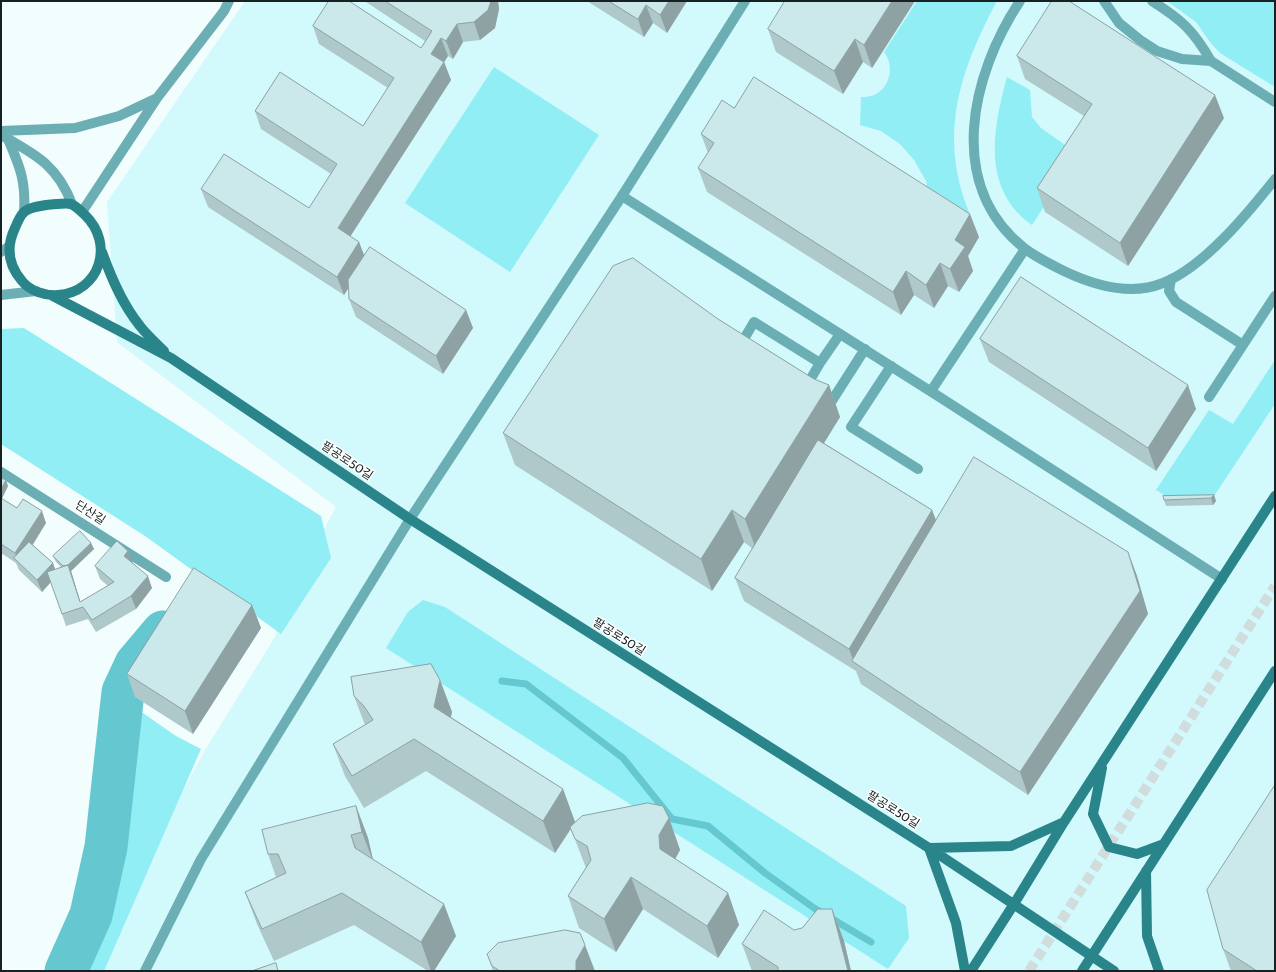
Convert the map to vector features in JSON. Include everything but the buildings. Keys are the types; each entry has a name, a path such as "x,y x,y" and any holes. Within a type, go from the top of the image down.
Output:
{"main road":[{"path":"72,204 93,222 100,236 102,250 112,278 124,302 140,326 170,358 51,295 36,291 23,282 14,269 4,249 24,212 42,205 72,204"},
{"path":"51,295 67,294 81,288 92,278 99,265 102,250"},
{"name":"팔공로50길","path":"170,358 410,519 929,848 1114,971"},
{"path":"971,971 1064,822 1275,496"},
{"path":"1082,971 1275,671"},
{"path":"1103,762 1093,814 1109,847 1137,854 1164,844"},
{"path":"965,971 956,923 929,848 1011,846 1064,822"},
{"path":"1146,871 1148,936 1159,971"}],"street":[{"path":"82,212 157,98 224,11 229,1"},
{"path":"145,971 201,859 410,519 622,196 745,1"},
{"path":"1020,1 1003,30 987,66 976,107 973,152 979,184 989,206 1006,230 1025,249 1070,274 1105,286 1120,289 1159,285 1171,279 1197,261 1228,234 1275,179"},
{"path":"1104,1 1113,17 1122,26 1158,51 1182,59 1210,61"},
{"path":"1152,1 1172,14 1189,28 1210,61 1275,102"},
{"path":"1,131 75,128 119,116 157,98"},
{"path":"4,137 26,149 48,165 65,187 72,204"},
{"path":"4,137 22,171 26,193 24,212"},
{"path":"622,196 865,349 1222,579"},
{"path":"930,391 1025,249"},
{"path":"1171,279 1169,291 1176,302 1243,345"},
{"path":"1,295 36,291"},
{"path":"1208,397 1275,296"},
{"path":"754,352 741,344 754,322 820,363"},
{"path":"794,377 807,385 840,334"},
{"path":"821,418 865,349"},
{"path":"891,366 851,427 918,469"},
{"name":"단산길","path":"1,472 166,577"}],"shaded area":[{"path":"245,1 1275,1 1275,971 86,971 205,750 275,637 282,608 336,507 117,342 107,202"},
{"path":"917,1 997,1 983,28 972,55 963,81 957,107 954,134 956,161 961,190 972,219 930,203 926,181 914,160 900,144 881,131 860,125 861,97 870,96 877,93 887,82 890,67 884,52"},
{"path":"1167,1 1275,1 1275,87 1220,53 1196,22"},
{"path":"494,67 599,135 510,272 405,203"},
{"path":"1007,77 1030,90 1032,117 1041,128 1078,154 1032,225 1016,210 1005,194 998,176 995,157 995,137"},
{"path":"24,328 321,516 331,558 281,634 145,536 1,444 1,329"},
{"path":"1275,360 1275,404 1214,496 1167,497 1156,490 1209,410 1233,424"},
{"path":"423,600 445,607 906,906 909,938 888,969 386,648 408,612"},
{"path":"130,704 176,736 201,749 104,971 81,971 116,861"}],"waterway":[{"path":"66,971 91,915 106,847 123,692 136,664 163,632"},
{"path":"502,681 526,684 623,758 672,819 708,826 765,873 814,908 871,942"}],"tunnel":[{"path":"1029,971 1275,586"}]}
